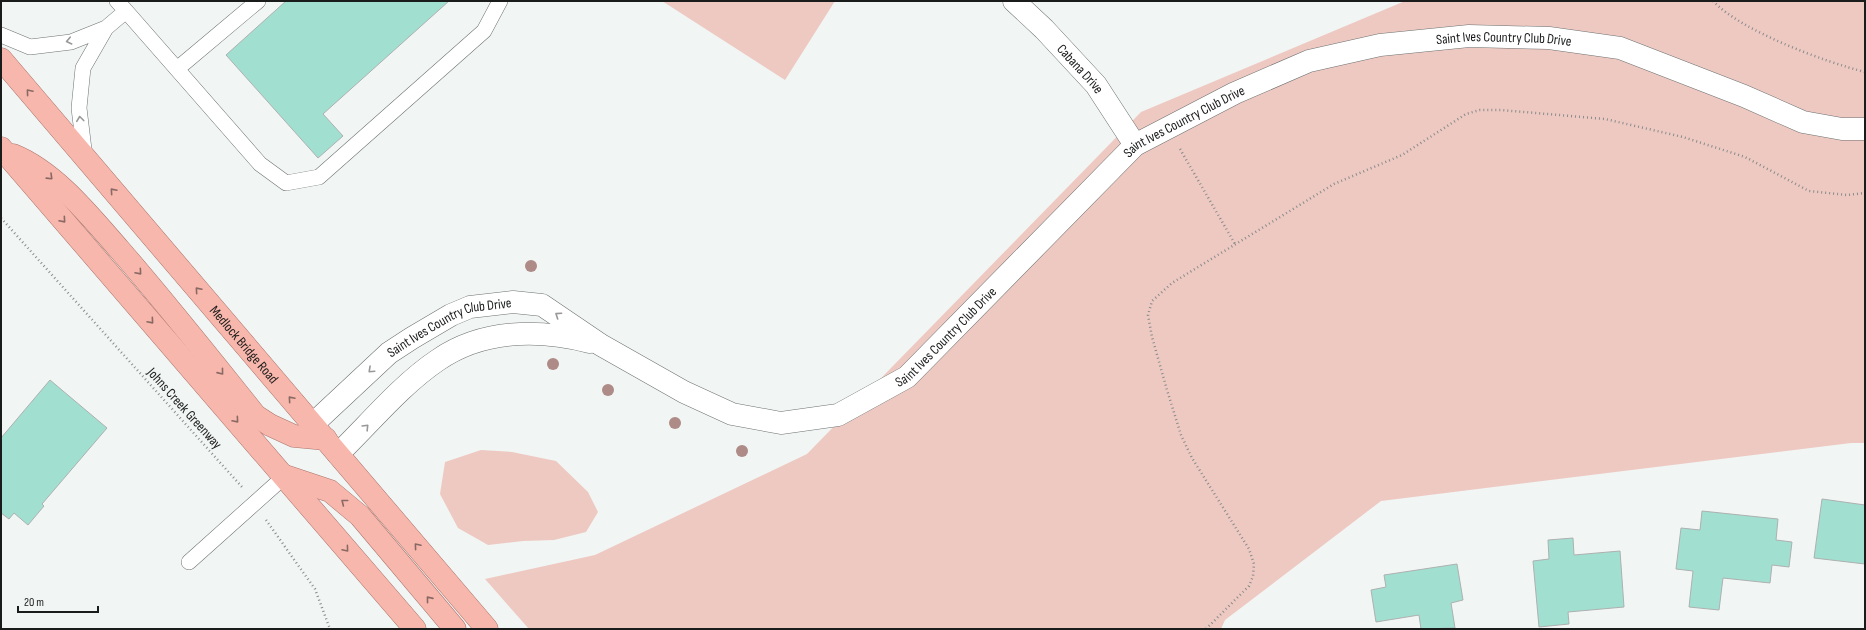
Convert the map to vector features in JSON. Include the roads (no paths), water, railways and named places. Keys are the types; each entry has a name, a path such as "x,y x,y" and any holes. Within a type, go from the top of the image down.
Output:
{"highway":[{"name":"Medlock Bridge Road","path":"1,59 487,629"},
{"path":"3,150 27,161 46,173 92,218 141,274 256,416 270,425 294,436 325,439"},
{"path":"3,150 285,476 415,629"},
{"path":"285,476 330,492 360,516 454,629"}],"street":[{"name":"Cabana Drive","path":"1014,1 1044,29 1096,85 1135,145"},
{"name":"Saint Ives Country Club Drive","path":"325,439 390,353 451,315 470,307 513,302 542,305 601,345 684,392 732,414 781,423 838,415 907,377 1135,145 1235,93 1309,61 1380,45 1469,36 1549,38 1620,48 1744,96 1802,122 1842,129 1865,129"},
{"name":"Saint Ives Country Club Drive","path":"325,439 452,351 501,334 544,334 572,338 601,345"},
{"path":"401,346 422,371"}],"lane":[{"path":"177,69 258,1"},
{"path":"85,158 79,108 83,68 106,28 122,6 260,164 286,183 319,177 484,31 500,1"},
{"path":"1,36 30,47 71,42 106,28"},
{"path":"189,562 285,476"}]}
